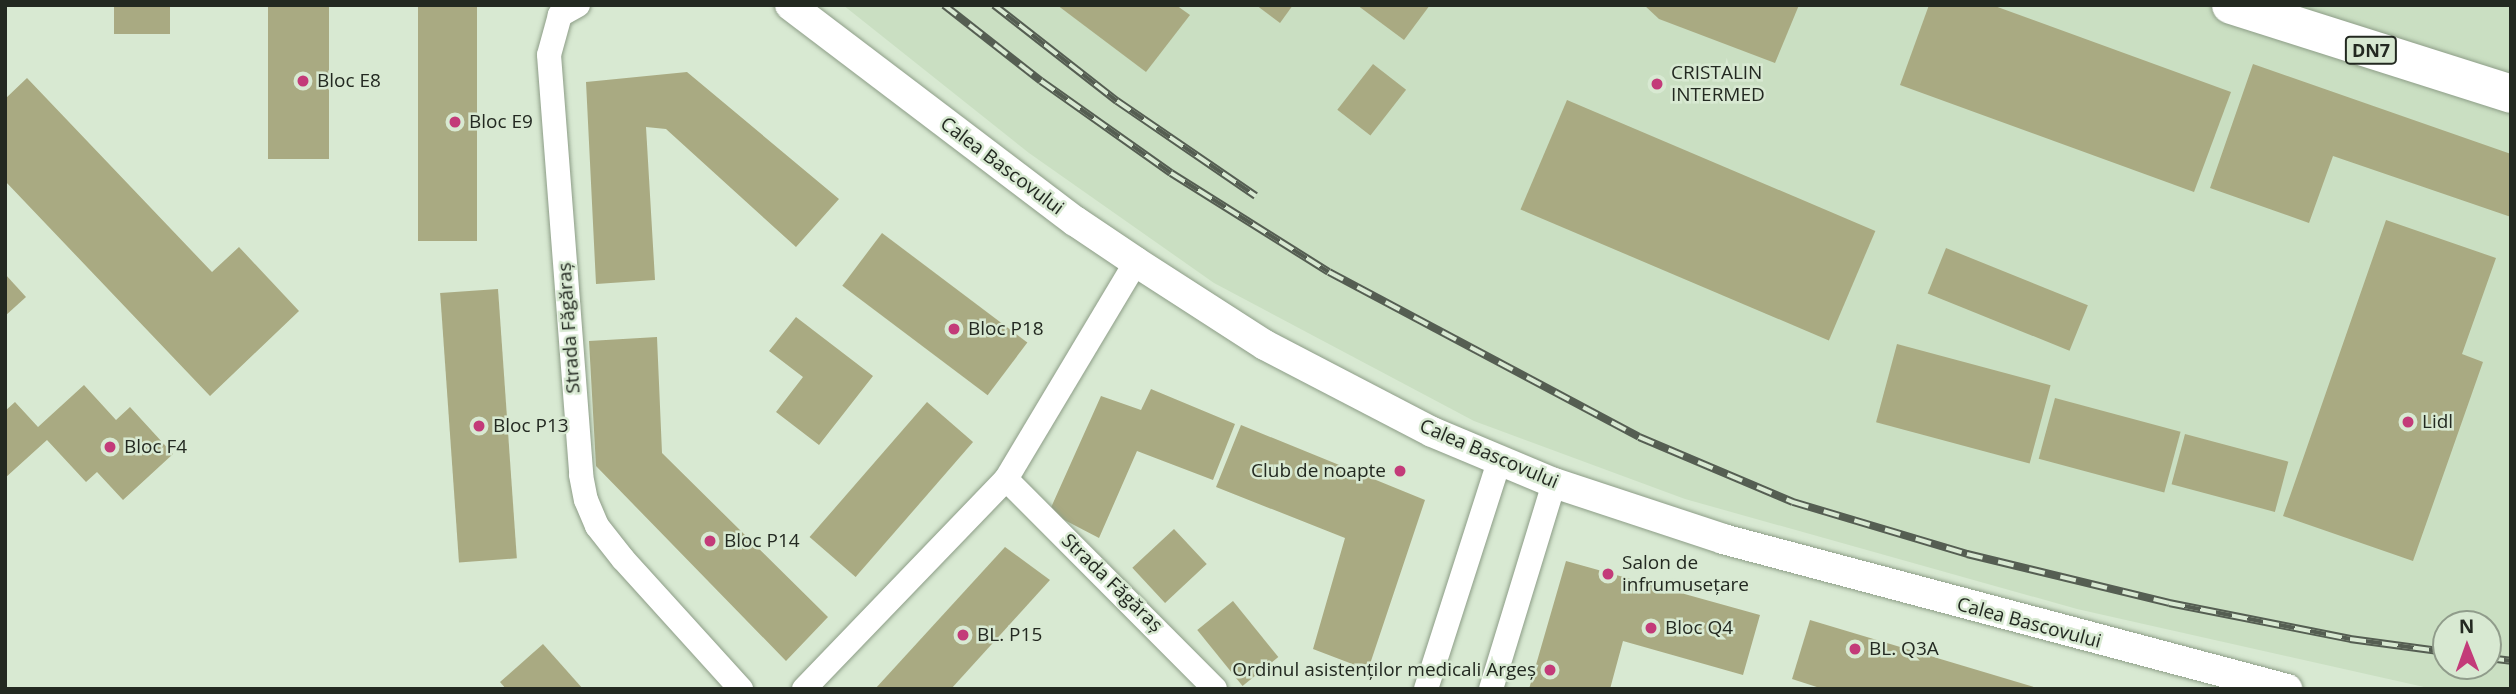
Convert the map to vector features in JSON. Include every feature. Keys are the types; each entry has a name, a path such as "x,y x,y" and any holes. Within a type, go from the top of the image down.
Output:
{"main road":[{"name":"DN7","path":"2231,5 2511,94"}],"street":[{"name":"Strada Făgăraș","path":"578,5 560,15 549,55 580,475 586,500 597,526 623,559 741,689"},
{"name":"Calea Bascovului","path":"790,5 1075,221 1136,262 1265,345 1499,462 1554,482 1847,574 2287,689"},
{"path":"804,689 1006,479 1136,262"},
{"path":"1426,689 1499,462"},
{"name":"Strada Făgăraș","path":"1006,479 1215,689"},
{"path":"1490,689 1554,482"}],"shaded area":[{"path":"843,5 2511,5 2511,689 2433,689 2077,609 1685,499 1474,421 1214,283 1029,153"}],"building":[{"path":"114,5 170,5 170,34 114,34"},
{"name":"Bloc E8","path":"268,5 329,5 329,159 268,159"},
{"name":"Bloc E9","path":"418,5 477,5 477,241 418,241"},
{"path":"1057,5 1176,5 1190,15 1146,72"},
{"path":"1256,5 1293,5 1280,23"},
{"path":"1357,5 1430,5 1404,40"},
{"path":"1644,5 1799,5 1775,63 1659,19"},
{"path":"1929,5 1992,5 2231,92 2194,192 1900,85"},
{"path":"1373,64 1406,90 1370,136 1337,110"},
{"path":"2253,64 2511,154 2511,217 2333,156 2309,223 2210,188"},
{"path":"687,72 839,199 796,247 666,129 646,127 655,280 596,284 586,82"},
{"path":"27,78 212,272 239,247 299,311 210,396 5,181 5,99"},
{"path":"1567,100 1875,231 1829,340 1521,210"},
{"path":"2386,220 2496,258 2462,354 2483,362 2413,561 2283,516"},
{"name":"Bloc P18","path":"882,233 1027,343 988,395 842,286"},
{"path":"1946,248 2088,305 2070,351 1928,293"},
{"path":"5,274 26,297 5,316"},
{"name":"Bloc P13","path":"498,289 517,558 459,562 440,293"},
{"path":"796,317 873,376 819,445 776,412 803,377 769,351"},
{"name":"Bloc P14","path":"657,337 662,453 828,617 786,661 596,466 589,341"},
{"path":"1897,344 2051,385 2030,463 1876,422"},
{"name":"Bloc F4","path":"84,385 116,420 130,407 173,454 123,500 97,472 86,482 47,440 5,478 5,411 15,402 38,427"},
{"path":"1151,389 1235,424 1213,480 1137,451 1099,538 1049,512 1101,396 1141,410"},
{"path":"2055,398 2181,432 2164,492 2039,459"},
{"path":"927,402 973,442 856,577 810,537"},
{"path":"1241,425 1425,500 1368,670 1313,649 1345,538 1216,487"},
{"path":"2185,434 2288,462 2275,512 2172,484"},
{"path":"1174,529 1207,564 1165,603 1132,568"},
{"name":"BL. P15","path":"1005,547 1050,580 951,689 875,689"},
{"name":"Bloc Q4","path":"1566,561 1760,615 1743,675 1623,641 1610,689 1529,689"},
{"path":"1233,601 1278,657 1243,686 1197,630"},
{"name":"BL. Q3A","path":"1810,620 2037,688 1823,689 1792,679"},
{"path":"543,644 583,689 506,689 500,682"}],"railway":[{"path":"944,5 1041,81 1171,173 1329,272 1639,437 1793,502 1967,554 2169,603 2350,639 2432,650"},
{"path":"994,5 1117,101 1256,196"},
{"path":"2502,660 2511,661"}],"place":[{"name":"Bloc E8","path":"303,81"},
{"name":"CRISTALIN INTERMED","path":"1657,84"},
{"name":"Bloc E9","path":"455,122"},
{"name":"Bloc P18","path":"954,329"},
{"name":"Lidl","path":"2408,422"},
{"name":"Bloc P13","path":"479,426"},
{"name":"Bloc F4","path":"110,447"},
{"name":"Club de noapte","path":"1400,471"},
{"name":"Bloc P14","path":"710,541"},
{"name":"Salon de infrumusețare","path":"1608,574"},
{"name":"Bloc Q4","path":"1651,628"},
{"name":"BL. P15","path":"963,635"},
{"name":"BL. Q3A","path":"1855,649"},
{"name":"Ordinul asistenților medicali Argeș","path":"1550,670"}]}
